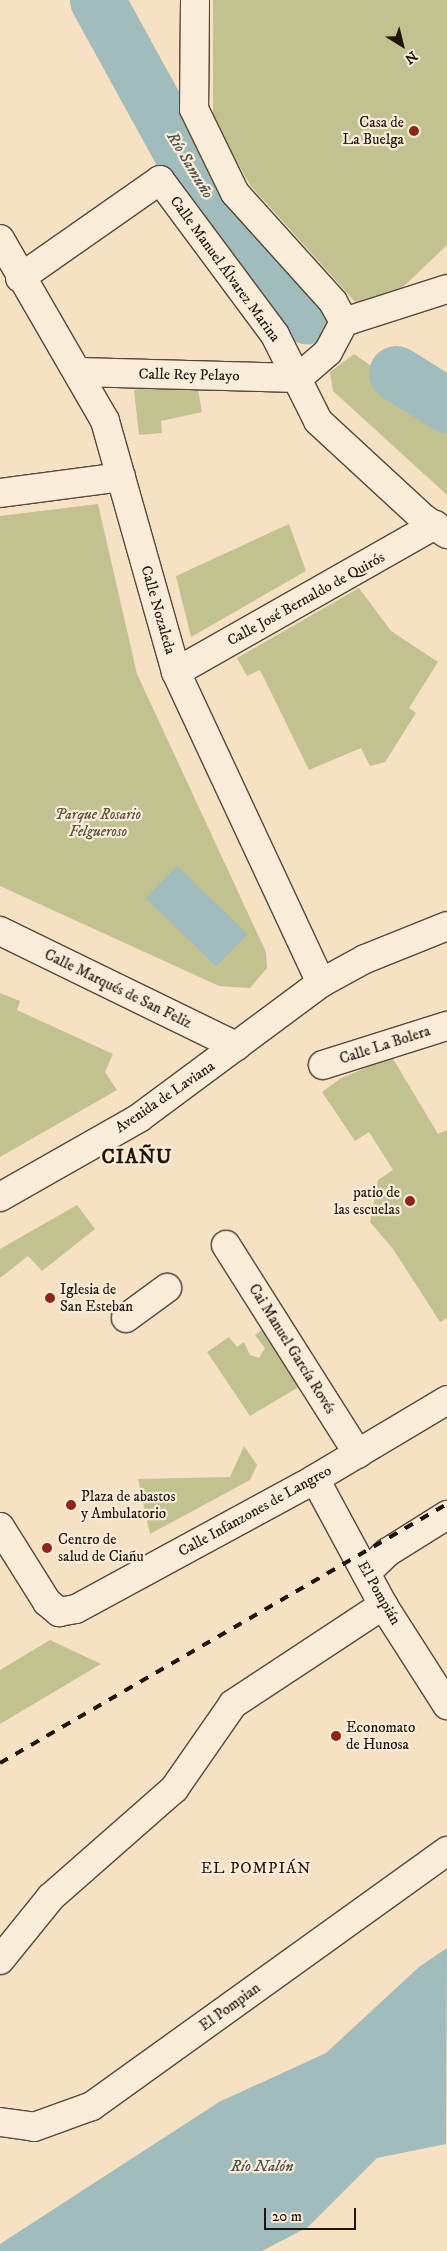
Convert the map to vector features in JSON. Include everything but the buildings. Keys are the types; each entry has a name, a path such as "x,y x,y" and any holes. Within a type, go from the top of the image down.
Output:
{"street":[{"path":"195,0 194,109 235,193 333,302 344,322"},
{"name":"Calle Manuel Álvarez Marina","path":"20,278 160,180 275,335 318,421 441,530"},
{"name":"Calle Nozaleda","path":"0,239 20,278 79,372 105,421 176,672 321,983"},
{"path":"298,378 328,352 344,322 447,289"},
{"name":"Calle Rey Pelayo","path":"79,372 298,378"},
{"path":"0,493 121,477"},
{"name":"Calle José Bernaldo de Quirós","path":"176,672 441,530"},
{"name":"Avenida de Laviana","path":"0,1197 138,1118 321,983 364,959 447,926"},
{"name":"Calle Marqués de San Feliz","path":"0,931 236,1046"},
{"name":"Calle La Bolera","path":"323,1065 447,1026"},
{"name":"Cai Manuel García Rovés","path":"226,1245 358,1454"},
{"path":"126,1318 167,1288"},
{"name":"Calle Infanzones de Langreo","path":"0,1527 46,1602 59,1612 76,1610 315,1479 447,1400"},
{"name":"El Pompián","path":"315,1479 384,1605 447,1705"},
{"path":"366,1573 388,1552 447,1515"},
{"path":"0,1960 51,1897 174,1789 234,1704 384,1605"},
{"name":"El Pompian","path":"0,2122 34,2127 92,2106 447,1851"}],"green space":[{"path":"213,0 447,0 447,245 403,287 356,303 250,185 213,119"},
{"path":"354,354 447,419 447,495 333,391 330,372"},
{"path":"196,379 202,412 161,421 162,433 139,435 134,390"},
{"name":"Parque Rosario Felgueroso","path":"98,504 137,674 266,952 267,968 250,988 219,986 0,886 0,516"},
{"path":"289,524 306,571 191,637 176,576"},
{"path":"359,588 391,631 438,662 409,708 416,713 385,762 370,766 361,748 309,770 260,670 247,676 237,658"},
{"path":"0,993 20,1001 17,1010 113,1054 105,1072 117,1090 0,1157"},
{"name":"patio de las escuelas","path":"392,1057 438,1134 447,1130 447,1318 440,1322 393,1249 370,1222 378,1180 393,1170 369,1132 355,1141 322,1092 341,1078"},
{"path":"77,1205 95,1229 42,1271 28,1256 0,1278 0,1249"},
{"path":"263,1329 302,1385 250,1416 207,1352 229,1337 237,1347 244,1342 250,1355 259,1358 265,1348 255,1335"},
{"path":"244,1446 257,1465 250,1480 150,1534 138,1479 230,1477"},
{"path":"50,1640 101,1664 0,1724 0,1670"}],"water":[{"path":"177,866 247,934 216,966 146,898"},
{"name":"Río Nalón","path":"447,1948 446,2144 377,2158 308,2227 262,2251 0,2251 0,2244 219,2102 326,2053 419,1967"}],"waterway":[{"name":"Río Samuño","path":"97,0 198,184 306,316"},
{"name":"Río Samuño","path":"396,373 447,405"}],"railway":[{"path":"0,1763 447,1504"}],"place":[{"name":"Casa de La Buelga","path":"414,131"},
{"name":"patio de las escuelas","path":"410,1201"},
{"name":"Iglesia de San Esteban","path":"50,1298"},
{"name":"Plaza de abastos y Ambulatorio","path":"71,1505"},
{"name":"Centro de salud de Ciañu","path":"47,1548"},
{"name":"Economato de Hunosa","path":"336,1736"}],"district":[{"name":"CIAÑU","path":"137,1157"},
{"name":"EL POMPIÁN","path":"256,1868"}]}
